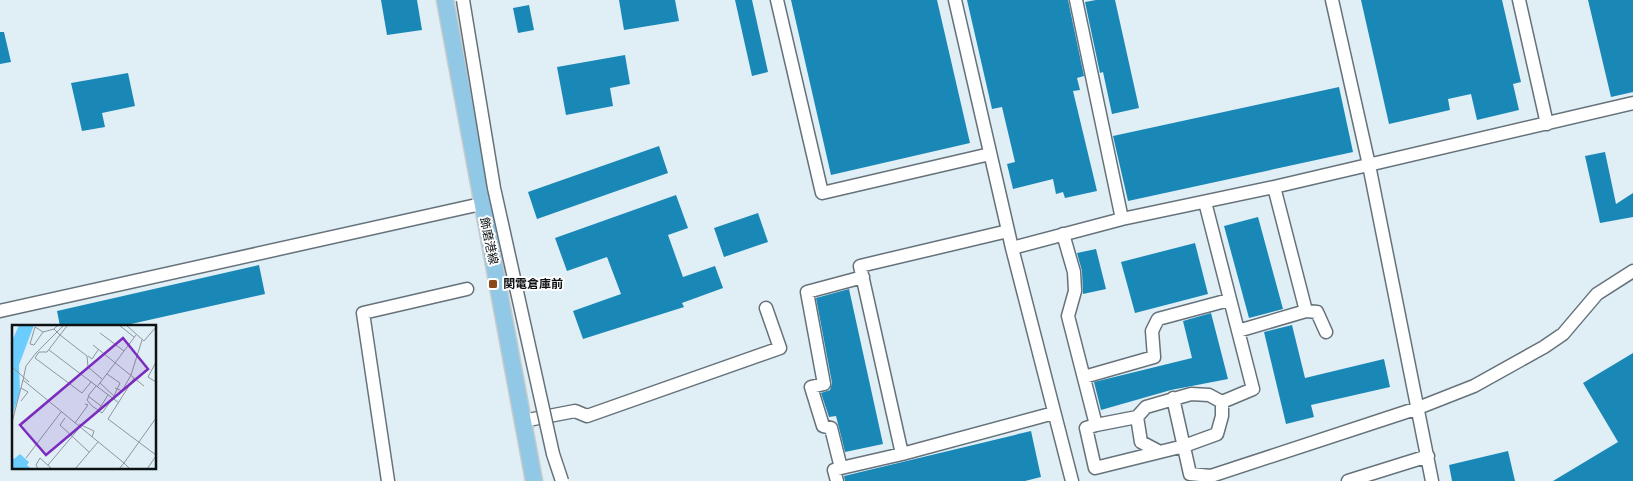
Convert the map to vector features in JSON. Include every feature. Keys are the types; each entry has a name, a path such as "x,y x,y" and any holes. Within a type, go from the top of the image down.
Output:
{"main road":[{"name":"飾磨港線","path":"445,0 481,204 534,481"}],"street":[{"path":"463,0 494,188 553,454 562,481"},
{"path":"776,0 822,193 990,154"},
{"path":"955,0 1012,248 1072,481"},
{"path":"1076,0 1122,219"},
{"path":"1332,0 1369,165 1432,481"},
{"path":"1519,0 1547,124"},
{"path":"1012,248 1122,219 1274,187 1633,103"},
{"path":"1274,187 1306,311"},
{"path":"1204,202 1253,389 1222,402"},
{"path":"0,311 481,204"},
{"path":"902,454 860,266 1008,231"},
{"path":"1063,234 1074,272 1075,290 1068,316 1096,425"},
{"path":"1173,398 1184,446 1186,477 1212,476 1418,408 1474,386 1544,347 1563,334 1597,294 1633,270"},
{"path":"841,468 832,428 823,426 811,386 824,384 807,292 863,277"},
{"path":"388,481 363,313 467,289"},
{"path":"1084,378 1154,356 1152,331 1158,319 1229,300"},
{"path":"523,421 575,411 586,416 780,348 766,308"},
{"path":"1238,331 1306,311 1317,312 1326,332"},
{"path":"1191,394 1209,395 1222,402 1222,416 1217,434 1184,446 1095,468 1086,428 1137,417 1146,408 1173,398 1191,394"},
{"path":"837,481 834,470 902,454 1054,413"},
{"path":"1137,417 1141,442 1158,451"},
{"path":"1348,481 1428,456"}],"building":[{"path":"381,0 417,0 422,30 387,35"},
{"path":"619,0 675,0 679,21 624,30"},
{"path":"735,0 752,0 768,72 752,76"},
{"path":"791,0 937,0 970,143 831,175"},
{"path":"967,0 1068,0 1084,76 1077,78 1080,90 1073,91 1097,191 1065,198 1063,192 1056,194 1053,179 1013,189 1007,164 1015,162 1002,107 992,109"},
{"path":"1115,0 1139,108 1112,114 1103,72 1100,73 1085,2"},
{"path":"1361,0 1502,0 1521,82 1513,84 1519,110 1477,120 1471,94 1448,99 1450,110 1389,124"},
{"path":"1588,0 1633,0 1633,92 1611,97"},
{"path":"529,5 534,30 518,33 513,8"},
{"path":"0,32 4,32 11,62 0,64"},
{"path":"625,55 630,84 610,88 613,106 566,115 557,67"},
{"path":"128,73 135,106 102,113 105,127 82,131 71,83"},
{"path":"1339,87 1353,152 1128,201 1113,136"},
{"path":"659,146 668,173 537,219 528,192"},
{"path":"1605,152 1616,204 1633,193 1633,217 1600,223 1585,156"},
{"path":"676,195 688,228 668,235 683,277 715,266 723,288 682,303 684,307 583,339 573,311 621,294 607,257 567,271 555,238"},
{"path":"758,213 768,242 724,257 714,228"},
{"path":"1258,217 1283,309 1249,318 1224,226"},
{"path":"1195,243 1208,294 1135,313 1121,262"},
{"path":"1096,249 1106,289 1083,294 1082,271 1077,253"},
{"path":"259,265 265,294 126,325 60,325 57,311"},
{"path":"849,289 883,444 845,452 836,416 829,417 821,393 830,390 832,383 816,298"},
{"path":"1211,313 1228,379 1171,390 1101,410 1094,382 1192,358 1183,321"},
{"path":"1292,325 1305,378 1384,359 1390,387 1311,405 1314,417 1286,424 1264,332"},
{"path":"1633,353 1633,481 1553,481 1618,442 1583,383"},
{"path":"1031,431 1041,477 1025,481 845,481 844,476"},
{"path":"1508,451 1515,481 1452,481 1449,465"}],"place":[{"name":"関電倉庫前","path":"493,284"}]}
